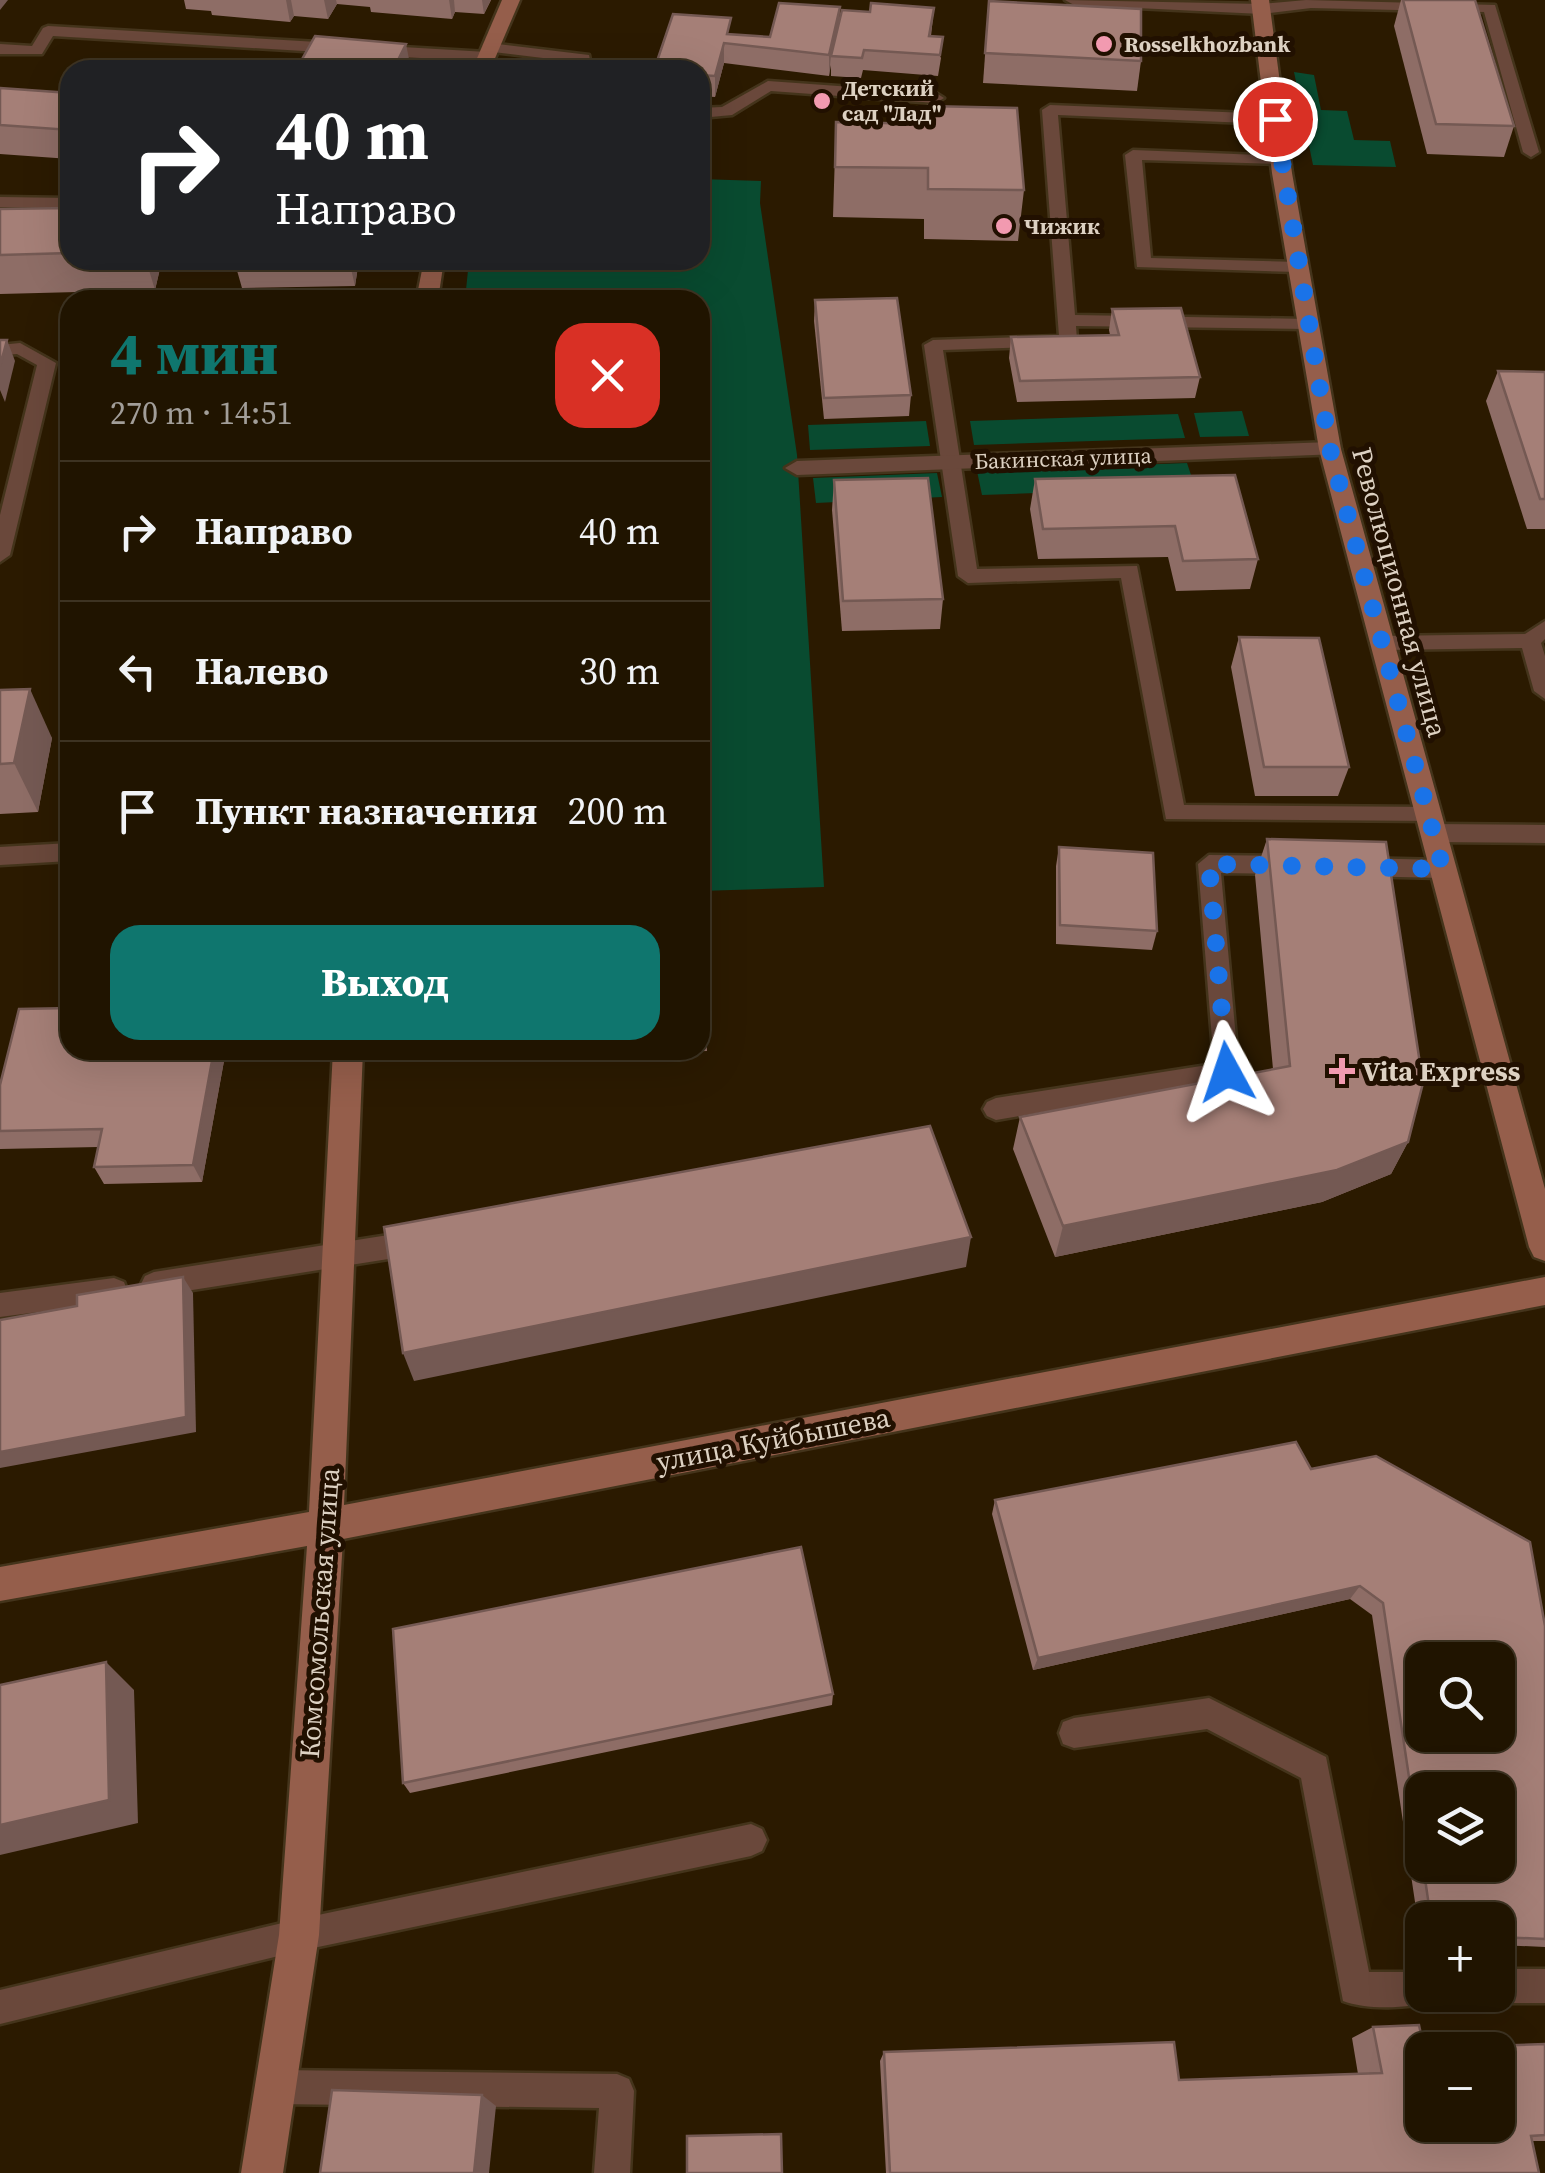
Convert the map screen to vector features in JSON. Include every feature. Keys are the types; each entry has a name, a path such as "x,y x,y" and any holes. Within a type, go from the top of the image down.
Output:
{"main road":[{"path":"486,58 511,0"},
{"name":"Революционная улица","path":"1261,5 1280,160 1330,449 1545,1246"},
{"name":"Комсомольская улица","path":"262,2173 299,1935 326,1526 347,1060"},
{"name":"улица Куйбышева","path":"0,1584 326,1526 1545,1291"}],"street":[{"path":"1074,0 1261,5"},
{"name":"Бакинская улица","path":"797,468 1330,449"}],"lane":[{"path":"1261,5 1490,8 1532,152"},
{"path":"0,49 37,51 48,31 486,58 584,60"},
{"path":"710,113 726,112 768,86 936,98"},
{"path":"1275,119 1050,110 1068,341 933,345 968,576 1130,572 1174,812 1431,824 1545,834"},
{"path":"1280,160 1133,155 1143,263 1298,267"},
{"path":"0,202 60,203"},
{"path":"1065,320 1308,324"},
{"path":"0,350 20,348 47,363 0,556"},
{"path":"1382,643 1537,635 1545,691"},
{"path":"0,856 60,853"},
{"path":"996,1109 1227,1072 1209,864 1443,869"},
{"path":"0,1305 336,1258 440,1238"},
{"path":"1074,1733 1209,1713 1314,1768 1355,1989 1405,1988"},
{"path":"0,2008 299,1935 751,1840"},
{"path":"1515,1986 1545,1986"},
{"path":"276,2087 617,2091 612,2173"}],"green space":[{"path":"1294,72 1314,75 1321,110 1347,111 1354,140 1390,141 1396,167 1313,165"},
{"path":"710,179 761,181 760,203 797,455 824,887 710,891 710,290 466,290 468,270 710,270"},
{"path":"1242,411 1249,436 1200,437 1194,413"},
{"path":"1178,414 1185,438 974,445 970,421"},
{"path":"926,421 930,446 810,450 808,425"},
{"path":"1187,463 1195,487 982,495 977,471"},
{"path":"937,473 942,497 816,503 813,478"}],"building":[{"path":"1403,0 1475,0 1514,126 1436,124"},
{"path":"989,1 1141,9 1141,61 985,53"},
{"path":"779,3 840,7 829,55 724,43 715,76 710,76 710,60 657,60 673,14 731,18 727,34 770,37"},
{"path":"871,3 934,8 929,36 943,37 940,55 864,50 862,58 831,56 842,10 870,12"},
{"path":"315,36 406,44 398,60 302,60"},
{"path":"0,88 60,92 60,129 0,125"},
{"path":"928,106 1017,108 1024,190 928,189 928,168 835,167 836,122 929,124"},
{"path":"60,208 60,253 0,255 0,209"},
{"path":"897,298 911,395 824,398 815,300"},
{"path":"1181,308 1200,377 1020,381 1011,337 1119,335 1112,309"},
{"path":"0,340 7,340 0,366"},
{"path":"1498,371 1545,372 1545,499 1540,499"},
{"path":"1235,475 1258,559 1183,561 1175,526 1043,529 1035,479"},
{"path":"928,478 943,599 843,601 834,480"},
{"path":"1239,637 1319,638 1349,767 1264,767"},
{"path":"30,689 14,763 0,764 0,690"},
{"path":"1267,839 1386,842 1423,1083 1408,1142 1337,1170 1063,1226 1020,1117 1290,1066"},
{"path":"1059,847 1153,853 1157,931 1060,925"},
{"path":"60,1008 60,1060 212,1060 193,1165 94,1167 102,1129 0,1131 0,1085 19,1009"},
{"path":"930,1126 971,1237 403,1353 384,1227"},
{"path":"183,1277 186,1417 0,1452 0,1320 77,1306 77,1295"},
{"path":"1296,1442 1311,1469 1376,1456 1530,1542 1545,1626 1545,1939 1515,1938 1515,1902 1428,1902 1425,1882 1515,1882 1515,1772 1408,1772 1405,1752 1515,1752 1515,1642 1405,1642 1405,1750 1383,1603 1360,1586 1038,1658 995,1500"},
{"path":"801,1547 833,1694 403,1783 393,1629"},
{"path":"106,1662 109,1800 0,1825 0,1685"},
{"path":"1419,2025 1421,2032 1405,2032 1405,2142 1515,2142 1515,2045 1545,2044 1545,2135 1531,2136 1539,2173 890,2173 884,2052 1174,2042 1179,2080 1382,2073 1373,2027"},
{"path":"332,2090 482,2095 474,2173 320,2173"},
{"path":"781,2134 782,2173 687,2173 687,2136"}],"place":[{"name":"Rosselkhozbank","path":"1104,44"},
{"name":"Детский сад \"Лад\"","path":"822,101"},
{"name":"Чижик","path":"1004,226"},
{"name":"Vita Express","path":"1342,1071"}],"route":[{"path":"1227,1072 1209,864 1443,869 1330,449 1275,119"}]}
